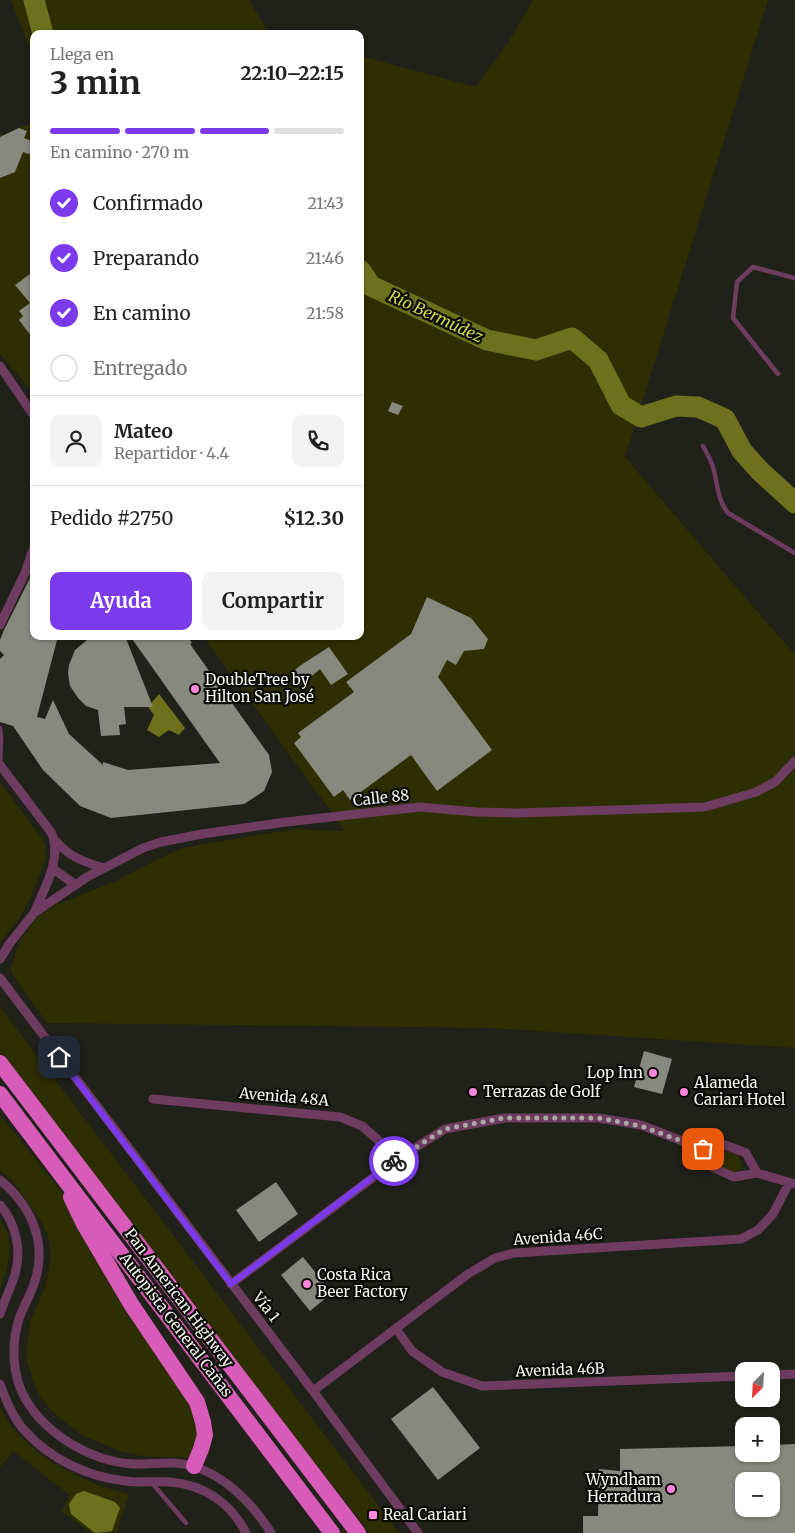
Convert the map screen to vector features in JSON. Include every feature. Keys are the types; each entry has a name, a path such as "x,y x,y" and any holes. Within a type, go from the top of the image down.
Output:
{"highway":[{"name":"Pan American Highway","path":"0,1063 358,1533"},
{"name":"Autopista General Cañas","path":"0,1094 64,1176 332,1533"},
{"path":"64,1176 74,1205 88,1232 141,1321 197,1402 205,1435 194,1466"}],"street":[{"path":"0,366 30,410"},
{"path":"0,625 30,559"},
{"name":"Calle 88","path":"0,959 34,913 104,868 143,848 161,842 286,822 420,807 476,812 517,813 705,806 756,792 775,782 795,761"},
{"path":"0,764 55,840 70,856 104,868"},
{"path":"34,913 52,868 56,852 55,840"},
{"path":"52,868 76,885"},
{"name":"Vía 1","path":"0,978 314,1391 418,1533"},
{"name":"Avenida 48A","path":"153,1099 340,1116 362,1126 399,1158"},
{"path":"231,1284 399,1158 445,1129 504,1118 599,1118 641,1126 703,1149 720,1143 746,1154 757,1173"},
{"path":"703,1149 712,1167 734,1177 757,1173 792,1184"},
{"path":"0,1180 16,1194 24,1205 32,1219 37,1237 39,1257 37,1274 19,1318 14,1338 15,1367 24,1398 38,1416 62,1437 74,1446 100,1457 125,1463 172,1462 194,1466 220,1478 255,1511 271,1533"},
{"name":"Avenida 46C","path":"314,1391 468,1274 495,1258 514,1253 740,1239 758,1230 773,1214 792,1184"},
{"path":"0,1205 13,1225 18,1254 16,1272 0,1314"},
{"name":"Avenida 46B","path":"396,1330 412,1351 442,1372 482,1386 735,1376"},
{"path":"780,1375 795,1374"},
{"path":"0,1384 10,1407 31,1437 68,1464 125,1482 184,1484 208,1492 228,1507 246,1533"},
{"path":"10,1407 24,1398"}],"lane":[{"path":"778,374 733,318 737,282 753,267 795,278"},
{"path":"702,446 712,464 722,506 728,513 795,553"},
{"path":"0,728 0,764"},
{"path":"151,1482 186,1523"}],"shaded area":[{"path":"11,0 249,0 267,30 30,30 30,50"},
{"path":"533,0 768,0 625,457 795,654 795,1048 492,1028 47,1023 12,974 11,968 19,942 37,917 58,904 114,882 182,848 295,829 345,831 206,640 364,640 364,57 476,87 509,41"},
{"path":"30,124 30,389 0,354 0,136"},
{"path":"159,694 185,728 179,735 169,730 159,737 147,730 154,715 148,707"},
{"path":"0,782 45,843 46,858 30,899 19,919 0,942"},
{"path":"0,1007 399,1533 370,1533 213,1335 0,1054"},
{"path":"0,1115 66,1197 194,1407 199,1438 191,1458 141,1456 120,1451 82,1435 55,1414 40,1397 26,1357 30,1322 45,1287 50,1267 50,1242 43,1225 14,1182 0,1171"},
{"path":"721,1149 738,1155 742,1165 741,1169 732,1173 716,1165 714,1158"},
{"path":"0,1220 5,1228 10,1245 6,1272 0,1289"},
{"path":"0,1408 10,1424 39,1453 73,1474 129,1494 117,1533 91,1533 61,1511 71,1496 13,1451 0,1467"},
{"path":"84,1491 115,1502 120,1508 112,1531 95,1533 71,1514 69,1504 76,1494"}],"building":[{"path":"19,128 27,131 24,138 30,140 30,155 23,152 15,172 0,178 0,137"},
{"path":"30,274 30,303 15,285"},
{"path":"30,303 30,335 19,320 23,316 19,311"},
{"path":"392,402 403,406 398,415 388,411"},
{"name":"DoubleTree by Hilton San José","path":"30,578 30,640 57,640 37,717 45,719 53,700 69,734 103,765 103,762 128,770 220,763 133,640 190,640 192,643 190,644 269,755 272,772 264,791 244,804 111,818 80,806 43,770 13,726 0,722 0,659 4,655 0,651 0,640"},
{"path":"427,597 471,618 488,639 484,649 464,651 456,665 447,660 438,677 492,750 437,791 411,755 350,800 343,790 334,797 294,743 301,737 298,733 354,692 346,682 411,634"},
{"name":"DoubleTree by Hilton San José","path":"87,640 127,640 153,707 124,707 126,724 119,725 120,735 101,736 98,710 86,706 70,686 69,665 75,650"},
{"path":"329,647 348,674 331,685 320,669 300,686 290,674"},
{"name":"Lop Inn","path":"644,1051 672,1059 662,1094 634,1087"},
{"path":"276,1182 298,1214 259,1242 236,1210"},
{"name":"Costa Rica Beer Factory","path":"303,1257 332,1293 310,1311 281,1275"},
{"path":"433,1387 480,1448 438,1480 391,1419"},
{"name":"Wyndham Herradura","path":"795,1444 795,1533 583,1533 583,1516 598,1516 599,1469 620,1471 620,1449 735,1446 735,1462 780,1462 780,1445"}],"waterway":[{"name":"Río Bermúdez","path":"34,0 42,30"},
{"name":"Río Bermúdez","path":"364,276 371,286 487,340 536,350 572,338 598,360 621,405 641,417 676,406 698,407 725,419 742,451 760,471 795,503"}],"way so far":[{"path":"394,1161 445,1129 504,1118 599,1118 641,1126 703,1149"}],"place":[{"name":"DoubleTree by Hilton San José","path":"195,689"},
{"name":"Lop Inn","path":"653,1073"},
{"name":"Terrazas de Golf","path":"473,1092"},
{"name":"Alameda Cariari Hotel","path":"684,1092"},
{"name":"Costa Rica Beer Factory","path":"307,1284"},
{"name":"Wyndham Herradura","path":"671,1489"},
{"name":"Real Cariari","path":"373,1515"}],"route":[{"path":"59,1057 231,1284 394,1161"}]}
